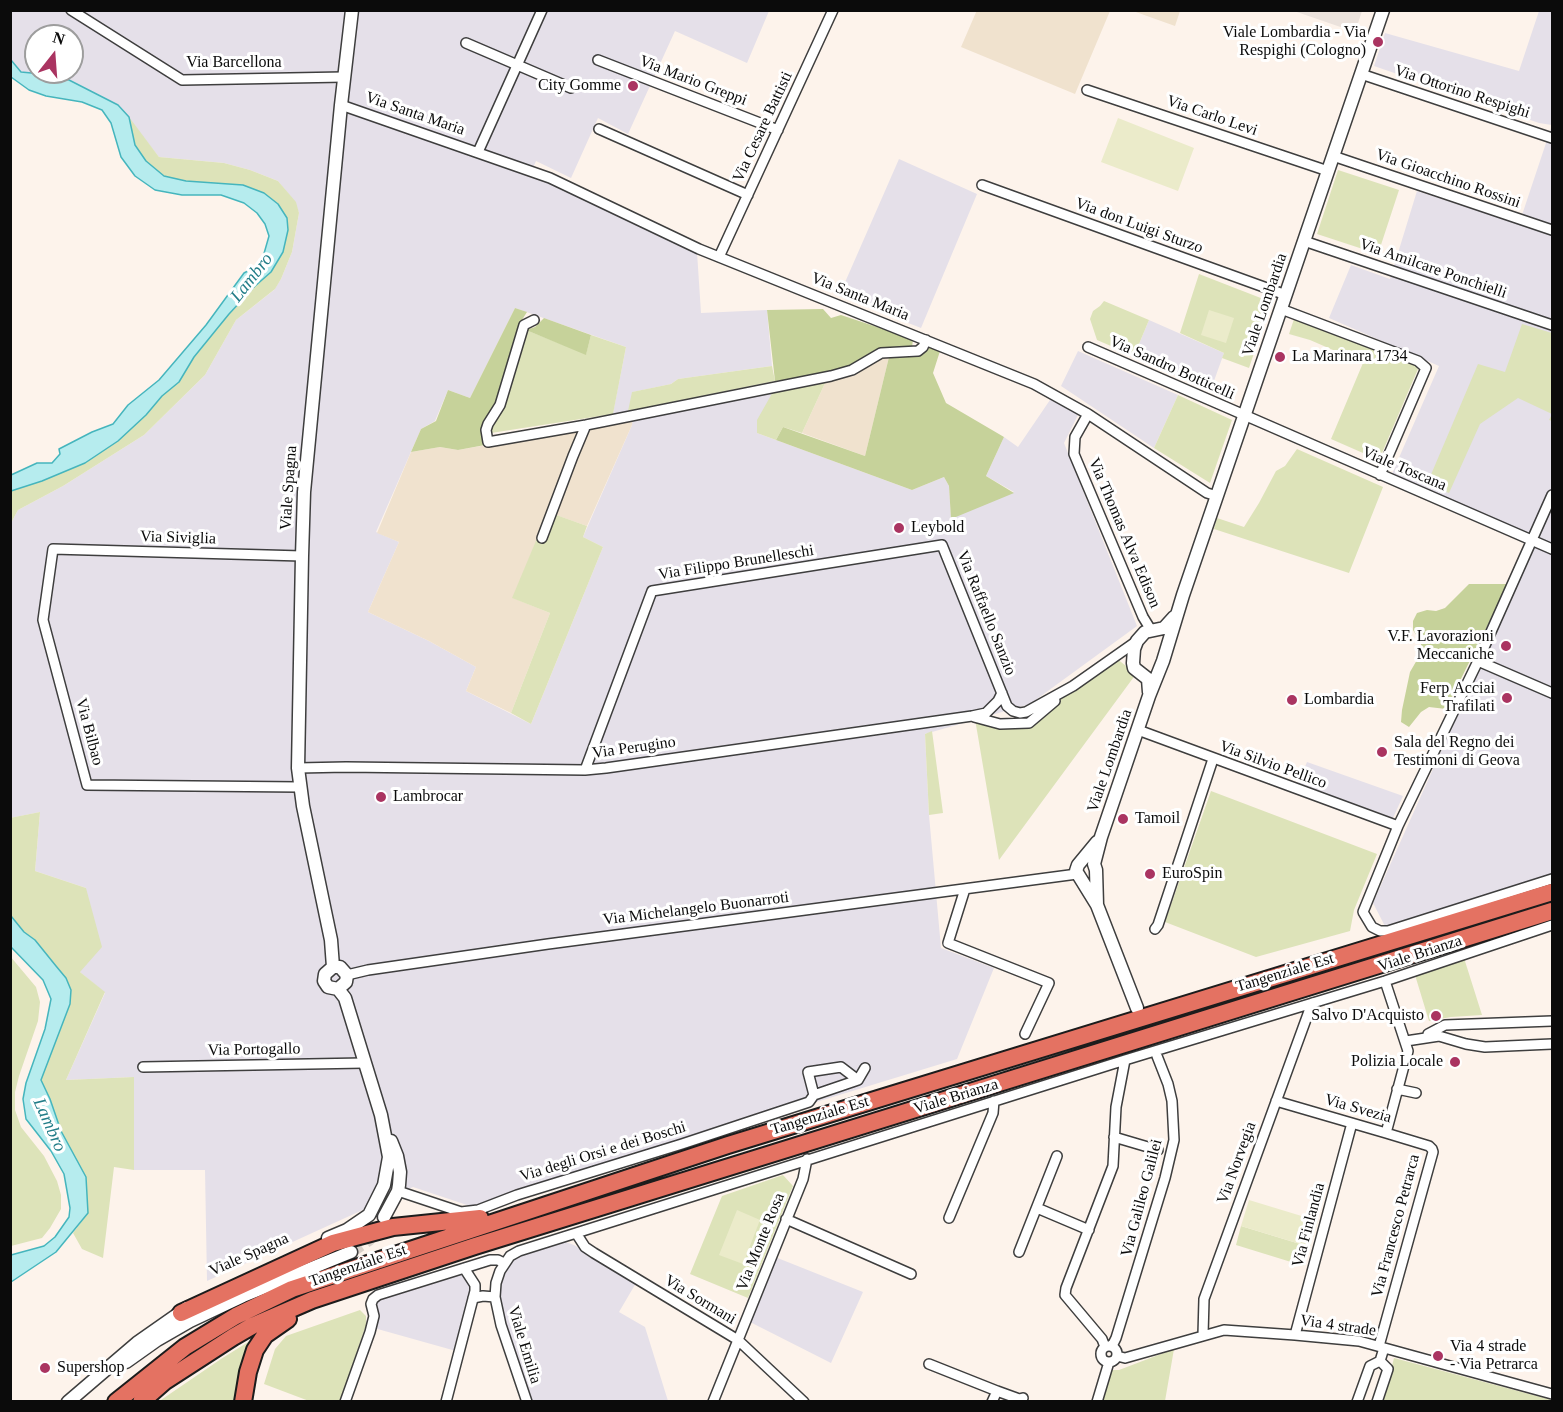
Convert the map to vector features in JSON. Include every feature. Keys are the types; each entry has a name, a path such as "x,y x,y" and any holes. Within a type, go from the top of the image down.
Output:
{"highway":[{"name":"Tangenziale Est","path":"116,1401 185,1347 236,1316 292,1289 728,1145 1552,892"},
{"name":"Tangenziale Est","path":"141,1401 188,1366 252,1326 312,1300 444,1256 1552,911"},
{"path":"181,1313 333,1243 354,1236 393,1227 487,1216 728,1145"},
{"path":"243,1401 255,1350 272,1329 311,1310 371,1289 444,1256"}],"street":[{"name":"Via Barcellona","path":"71,10 182,80 344,77"},
{"name":"Viale Spagna","path":"352,10 304,492 298,768 331,940 333,967 326,970 324,981 328,987 338,989 345,998 381,1115 397,1156 400,1172 399,1191"},
{"name":"Via Santa Maria","path":"478,152 542,10"},
{"path":"821,10 832,13"},
{"name":"Viale Lombardia","path":"1085,869 1101,837 1168,645 1383,10"},
{"name":"Via Cesare Battisti","path":"719,257 832,13"},
{"path":"466,43 572,88"},
{"name":"Via Mario Greppi","path":"598,60 778,130"},
{"name":"Via Ottorino Respighi","path":"1361,74 1552,138"},
{"name":"Via Carlo Levi","path":"1087,90 1328,171"},
{"name":"Via Santa Maria","path":"341,105 561,183 719,257 1034,384 1088,414 1207,493 1217,496"},
{"path":"599,129 748,195"},
{"name":"Via Gioacchino Rossini","path":"1333,156 1552,230"},
{"name":"Via don Luigi Sturzo","path":"982,185 1286,295"},
{"name":"Via Amilcare Ponchielli","path":"1305,241 1552,325"},
{"path":"1281,309 1419,361 1426,368 1380,475"},
{"path":"534,321 524,325 500,405 486,430 488,442 586,425 831,376 852,370 881,353 918,351 927,340"},
{"name":"Via Sandro Botticelli","path":"1088,347 1245,416"},
{"name":"Via Thomas Alva Edison","path":"1088,414 1075,438 1074,454 1143,617 1154,630"},
{"name":"Viale Toscana","path":"1245,416 1552,549"},
{"path":"542,538 586,425"},
{"path":"1398,826 1478,661 1552,495"},
{"name":"Via Raffaello Sanzio","path":"942,545 1002,693"},
{"name":"Via Filippo Brunelleschi","path":"585,770 652,591 942,545"},
{"name":"Via Siviglia","path":"53,549 302,556"},
{"name":"Via Bilbao","path":"53,549 43,620 87,785 300,787"},
{"name":"Viale Lombardia","path":"1137,641 1145,632 1169,625 1178,611"},
{"path":"1154,630 1165,635 1168,645"},
{"path":"1116,657 1133,663 1137,641"},
{"name":"Via Perugino","path":"1002,693 1007,706 1013,711 1026,712 1073,686 1137,641"},
{"path":"1478,661 1552,693"},
{"name":"Viale Lombardia","path":"1133,663 1150,685 1149,696"},
{"path":"1144,676 1158,671"},
{"name":"Via Perugino","path":"972,716 1000,724 1029,723 1073,686"},
{"name":"Via Perugino","path":"298,768 585,770 972,716 986,713 998,701 1002,693"},
{"name":"Via Silvio Pellico","path":"1138,730 1398,826"},
{"path":"1155,929 1213,759"},
{"name":"Viale Brianza","path":"1398,826 1363,912 1372,927 1380,931 1388,931 1552,879"},
{"path":"1085,869 1096,905 1137,1008"},
{"name":"Via Michelangelo Buonarroti","path":"346,975 537,945 1051,877 1085,869"},
{"path":"965,889 948,943 1049,983 1025,1034"},
{"name":"Viale Brianza","path":"345,1401 370,1332 374,1316 371,1304 378,1295 490,1260 504,1263 519,1251 1125,1060 1385,981 1552,925"},
{"path":"333,967 340,967 346,975 346,982 338,989"},
{"path":"1385,981 1408,1051 1386,1132"},
{"name":"Via Norvegia","path":"1203,1335 1204,1299 1312,1003"},
{"path":"1423,1037 1445,1025 1552,1021"},
{"path":"1406,1041 1423,1037 1445,1036 1466,1044 1485,1047 1552,1044"},
{"name":"Via Galileo Galilei","path":"1108,1347 1116,1338 1173,1147 1175,1121 1172,1101 1157,1056"},
{"path":"1097,1401 1116,1350 1108,1347 1065,1295 1113,1166 1119,1084 1125,1060"},
{"name":"Via Portogallo","path":"144,1067 364,1063"},
{"path":"814,1095 808,1072 841,1067 858,1080 865,1068"},
{"name":"Via degli Orsi e dei Boschi","path":"399,1191 461,1212 469,1212 809,1102 814,1095 858,1080"},
{"path":"1397,1089 1416,1093"},
{"path":"949,1218 993,1113 994,1101"},
{"name":"Via Svezia","path":"1276,1101 1386,1132 1430,1146 1432,1149"},
{"name":"Viale Spagna","path":"68,1401 137,1343 210,1291 362,1222 369,1215 384,1185 389,1157 381,1115"},
{"name":"Via Finlandia","path":"1295,1335 1352,1123"},
{"path":"1114,1137 1158,1150"},
{"name":"Via Francesco Petrarca","path":"1380,1361 1381,1347 1432,1149"},
{"path":"1019,1252 1057,1156"},
{"name":"Via Monte Rosa","path":"713,1401 803,1179 807,1160"},
{"path":"384,1185 399,1191 384,1217"},
{"path":"1037,1208 1089,1230"},
{"path":"786,1219 911,1274"},
{"name":"Via Sormani","path":"576,1233 585,1247 594,1253 738,1340 797,1400"},
{"path":"80,1401 138,1352 190,1321 243,1296 351,1252"},
{"name":"Viale Emilia","path":"504,1263 496,1283 495,1297 501,1325 527,1401"},
{"path":"446,1401 475,1285 464,1268"},
{"path":"473,1298 495,1297"},
{"name":"Via 4 strade","path":"1113,1359 1125,1358 1203,1335 1231,1330 1295,1335 1359,1341 1552,1394"},
{"path":"1108,1347 1102,1356 1106,1361 1113,1359"},
{"path":"1357,1401 1370,1366 1380,1361 1388,1369 1377,1401"},
{"path":"929,1364 1019,1399 1023,1398"},
{"path":"992,1401 997,1391"}],"shaded area":[{"path":"977,10 1110,11 1075,94 961,47"},
{"path":"1362,10 1355,32 1294,11"},
{"path":"11,11 769,11 747,63 675,31 628,134 598,118 571,178 536,161 531,173 697,252 701,313 767,310 772,366 678,379 671,384 633,392 629,411 772,382 774,390 757,433 912,490 944,477 949,486 951,518 1014,492 986,476 1004,437 1018,447 1052,397 1078,415 1064,443 1137,626 1030,704 925,734 929,815 941,948 994,968 957,1059 473,1207 413,1187 207,1281 205,1170 134,1170 134,1077 66,1080 105,993 80,972 86,888 35,871 40,812 11,818 11,523 18,510 63,486 144,435 205,375 236,320 274,290 281,279 292,252 299,213 295,202 278,181 224,163 159,157 118,105 77,84 84,84 84,24 24,24 24,72 21,72 11,60","holes":["515,308 626,347 611,423 632,425 583,537 603,547 531,724 466,691 476,667 429,641 368,612 399,542 376,532 421,429 435,421 448,390 470,398"]},
{"path":"1133,11 1180,11 1175,26"},
{"path":"1539,11 1552,11 1552,125 1539,123 1374,66 1385,33 1519,71"},
{"path":"1552,125 1552,875 1387,930 1373,903 1536,539 1391,476 1439,366 1329,318 1351,265 1390,279 1417,191 1519,224"},
{"path":"899,159 977,194 921,328 839,296"},
{"path":"1149,320 1224,353 1210,392 1134,356"},
{"path":"1078,351 1178,395 1154,448 1061,386"},
{"path":"889,357 865,456 802,433 826,381 854,376 879,358"},
{"path":"633,418 632,425 587,526 553,514 588,428"},
{"path":"583,428 513,598 550,613 511,713 466,691 476,667 429,641 368,612 399,542 377,533 411,452 440,447 458,450"},
{"path":"1307,762 1403,796 1393,818 1298,783"},
{"path":"563,1241 574,1245 636,1283 619,1312 645,1327 668,1401 530,1401 506,1328 499,1300 500,1286 504,1274 515,1258 523,1253"},
{"path":"775,1257 863,1292 831,1363 750,1322"},
{"path":"462,1271 472,1285 456,1351 374,1328 375,1300"}],"green space":[{"path":"129,117 159,157 224,163 278,181 296,202 299,213 292,252 275,289 236,320 205,375 144,435 63,486 18,510 11,523 11,491 57,474 146,415 162,396 179,382 194,357 229,314 271,272 283,252 288,230 287,218 243,185 186,181 164,176 146,161 135,145"},
{"path":"1118,118 1194,148 1178,191 1101,162"},
{"path":"1338,170 1399,190 1378,254 1317,234"},
{"path":"1199,274 1271,302 1249,368 1222,358 1224,353 1180,333"},
{"path":"1104,301 1149,320 1134,356 1097,340 1090,319 1093,311"},
{"path":"515,308 527,312 520,323 496,404 483,423 485,445 458,450 440,447 411,452 421,429 436,421 448,390 470,398"},
{"path":"823,309 831,318 841,315 913,339 912,348 878,351 861,358 845,369 811,377 775,381 767,310"},
{"path":"1209,310 1234,318 1226,343 1201,335"},
{"path":"544,318 591,335 586,355 526,330 535,327"},
{"path":"1294,319 1412,361 1418,369 1379,460 1331,439 1363,363 1310,340 1289,334"},
{"path":"1522,324 1552,333 1552,414 1518,398 1480,424 1449,493 1427,484 1478,364 1505,372"},
{"path":"526,330 586,354 591,335 626,347 613,414 491,433 491,427 499,417 504,405"},
{"path":"930,347 940,351 933,373 946,403 1004,437 986,476 1014,493 951,519 949,486 944,477 912,490 776,440 783,427 865,456 889,357 917,356 926,352"},
{"path":"772,366 775,381 628,411 632,392 671,384 678,379"},
{"path":"826,381 802,433 783,427 776,440 757,433 757,420 774,390"},
{"path":"1178,395 1232,420 1210,483 1154,448"},
{"path":"1297,449 1383,487 1349,573 1214,529 1217,518 1244,527 1276,471 1285,466"},
{"path":"548,512 587,526 583,537 603,547 531,724 511,713 550,613 512,598"},
{"path":"1469,584 1508,584 1446,709 1429,707 1421,712 1409,727 1401,722 1402,710 1410,672 1421,653 1421,643 1413,630 1413,621 1417,613 1445,608"},
{"path":"1116,658 1136,674 999,860 975,719 1021,725"},
{"path":"932,731 943,813 929,815 925,734"},
{"path":"1211,791 1377,854 1354,910 1350,931 1256,957 1165,922"},
{"path":"40,812 35,871 86,888 102,947 80,972 105,992 66,1080 134,1077 134,1170 114,1167 103,1258 82,1249 73,1233 88,1213 75,1158 61,1131 41,1080 70,1004 66,978 35,940 24,932 11,916 10,818"},
{"path":"10,956 36,987 40,1002 38,1021 15,1092 15,1110 21,1127 44,1156 57,1181 61,1195 61,1209 42,1238 11,1246"},
{"path":"1464,958 1482,1015 1429,1021 1415,975"},
{"path":"783,1175 793,1186 748,1298 690,1274 722,1196"},
{"path":"1249,1200 1318,1221 1310,1247 1241,1226"},
{"path":"737,1210 760,1220 743,1264 719,1255"},
{"path":"1241,1226 1310,1247 1304,1266 1236,1245"},
{"path":"360,1310 366,1316 366,1325 340,1401 309,1401 264,1384 275,1349 286,1336"},
{"path":"253,1339 236,1401 158,1402 221,1359"},
{"path":"1174,1349 1165,1401 1102,1402 1111,1370 1119,1370"},
{"path":"1394,1358 1552,1400 1552,1402 1383,1402"}],"water":[{"name":"Lambro","path":"11,60 21,72 24,72 24,84 77,84 118,105 129,117 135,145 146,161 164,176 186,181 243,185 264,193 278,204 287,218 288,230 283,252 271,272 229,314 194,357 179,382 162,396 146,415 118,441 85,463 11,491 11,475 37,463 52,463 60,454 59,449 113,424 128,405 159,380 206,325 244,273 261,264 269,236 265,224 257,213 244,203 221,195 182,195 155,190 135,176 121,157 111,123 102,110 82,102 46,96 29,90 11,77"},
{"name":"Lambro","path":"11,916 24,932 35,940 66,978 71,990 70,1004 41,1080 61,1131 86,1177 88,1213 56,1252 11,1282 11,1255 44,1246 55,1237 69,1217 70,1208 64,1174 51,1151 26,1119 23,1099 26,1083 45,1029 51,999 43,980 11,947"}],"tunnel":[{"path":"351,1252 369,1240 375,1231"}],"place":[{"name":"Viale Lombardia - Via Respighi (Cologno)","path":"1378,42"},
{"name":"City Gomme","path":"633,86"},
{"name":"La Marinara 1734","path":"1280,357"},
{"name":"Leybold","path":"899,528"},
{"name":"V.F. Lavorazioni Meccaniche","path":"1506,646"},
{"name":"Ferp Acciai Trafilati","path":"1507,698"},
{"name":"Lombardia","path":"1292,700"},
{"name":"Sala del Regno dei Testimoni di Geova","path":"1382,752"},
{"name":"Lambrocar","path":"381,797"},
{"name":"Tamoil","path":"1123,819"},
{"name":"EuroSpin","path":"1150,874"},
{"name":"Salvo D'Acquisto","path":"1436,1016"},
{"name":"Polizia Locale","path":"1455,1062"},
{"name":"Via 4 strade - Via Petrarca","path":"1438,1356"},
{"name":"Supershop","path":"45,1368"}]}
